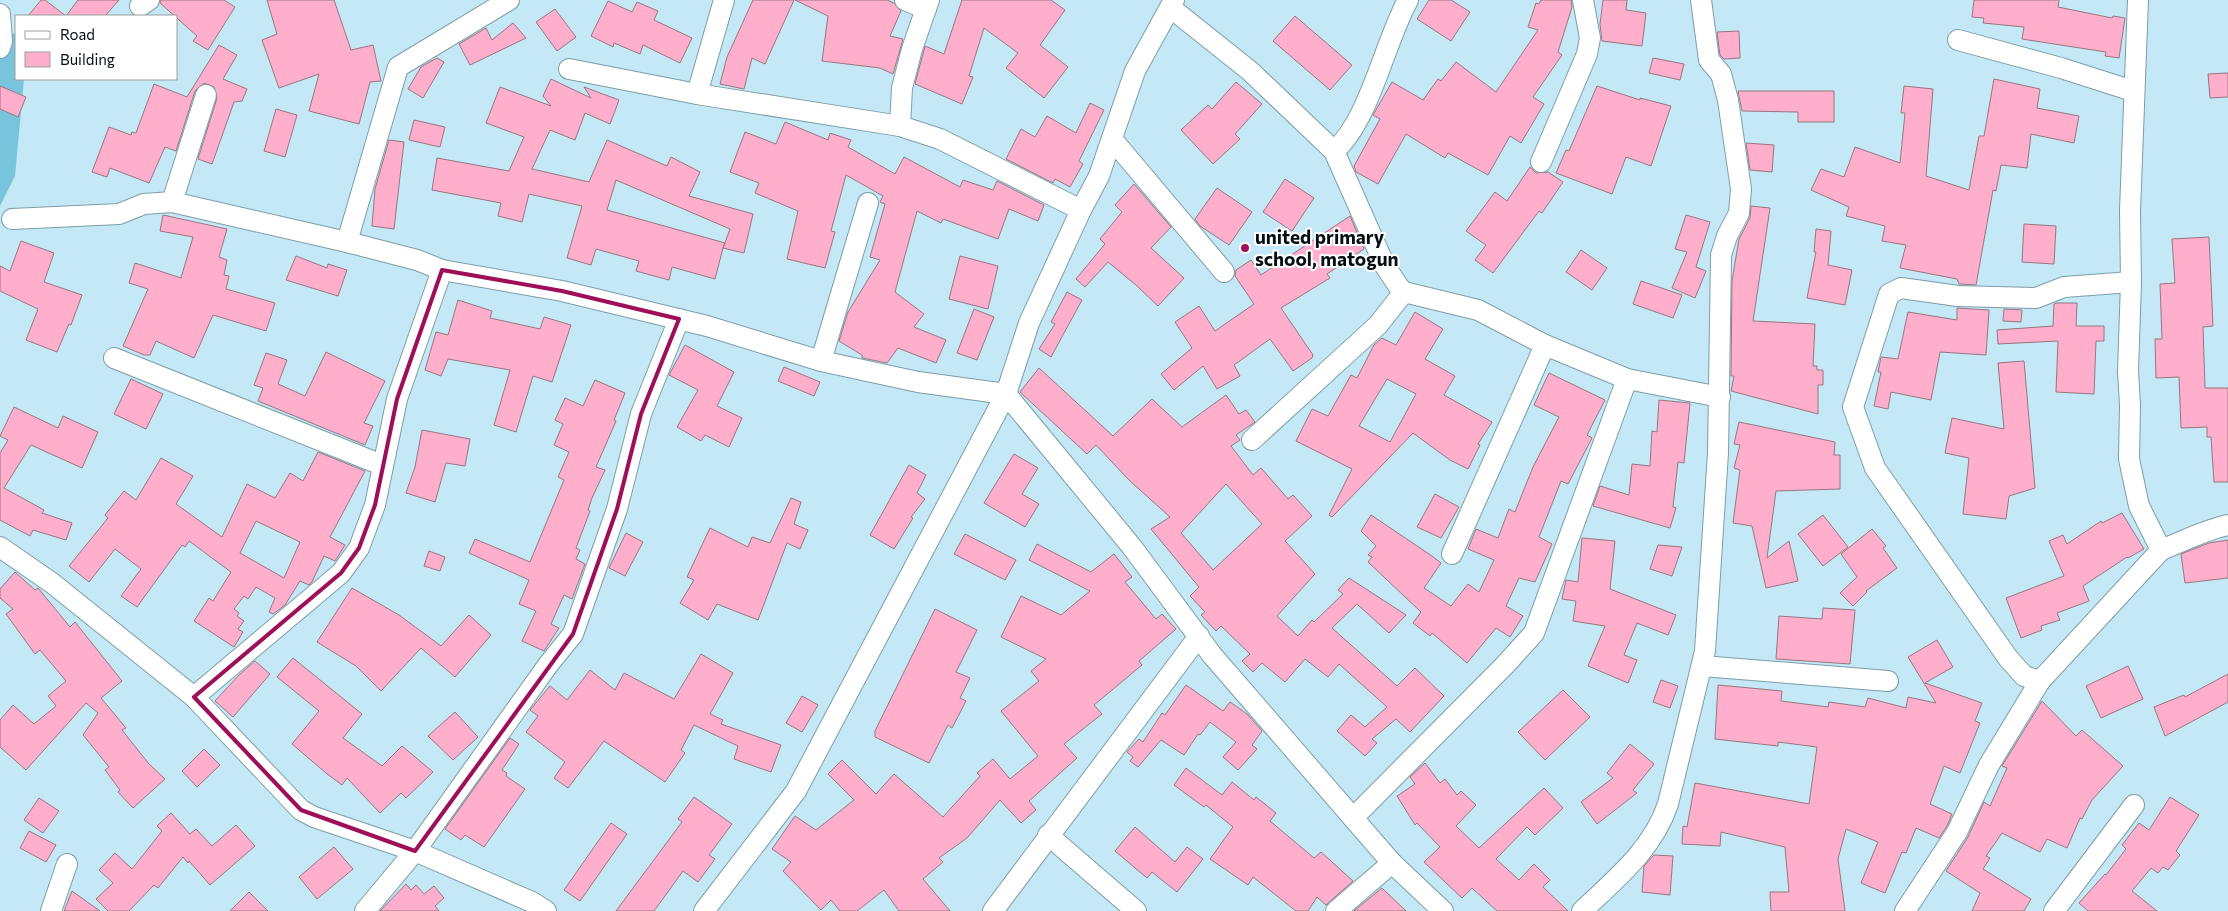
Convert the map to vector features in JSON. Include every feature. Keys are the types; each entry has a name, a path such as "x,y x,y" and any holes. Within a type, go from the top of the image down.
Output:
{"street":[{"path":"347,242 398,67 509,0"},
{"path":"697,94 724,0"},
{"path":"900,126 902,88 912,49 928,5 905,0"},
{"path":"1334,151 1345,142 1358,118 1408,0"},
{"path":"1540,162 1587,54 1590,38 1583,0"},
{"path":"1582,911 1646,847 1660,828 1668,804 1702,666 1707,634 1720,397 1721,255 1727,236 1739,213 1741,189 1728,100 1721,74 1710,60 1701,0"},
{"path":"2138,0 2130,211 2129,459 2139,506 2161,550"},
{"path":"704,911 796,791 1006,394 1029,323 1081,210 1099,176 1135,72 1172,4 1250,71 1334,151 1385,266 1398,287 1404,292 1478,310 1545,345 1627,379 1720,397"},
{"path":"0,14 2,33 0,48"},
{"path":"1958,40 2061,68 2134,91"},
{"path":"570,69 697,94 900,126 940,139 1081,210"},
{"path":"172,202 206,96"},
{"path":"1112,138 1224,272"},
{"path":"12,219 119,214 144,204 172,202 347,242 416,260 442,270 562,291 679,319 822,361 918,382 1006,394 1132,547 1212,656 1392,863 1443,911"},
{"path":"822,361 868,203"},
{"path":"194,697 341,573 359,548 375,504 397,398 442,270"},
{"path":"2040,681 2024,676 2008,658 1875,468 1853,407 1889,294 1901,288 1958,296 2036,298 2064,288 2131,282"},
{"path":"1252,440 1378,325 1404,292"},
{"path":"366,911 415,851 573,634 617,508 640,414 679,319"},
{"path":"1452,554 1545,345"},
{"path":"114,358 382,465"},
{"path":"1353,818 1505,665 1534,633 1627,379"},
{"path":"1906,911 1956,832 1989,765 2040,681 2161,550 2200,532 2228,525"},
{"path":"0,547 52,583 194,697 301,810 314,817 415,851 532,902 546,911"},
{"path":"993,911 1048,835 1199,636"},
{"path":"1702,666 1888,681"},
{"path":"2054,911 2134,805"},
{"path":"1048,835 1136,911"},
{"path":"1336,911 1392,863"},
{"path":"51,911 67,864"}],"highlighted area":[{"path":"442,270 562,291 679,319 641,414 617,509 573,634 415,851 301,810 194,697 341,573 359,548 375,505 397,399"}],"shaded area":[{"path":"0,31 15,34 15,80 24,80 15,176 0,206"}],"building":[{"path":"41,0 45,0 65,15 29,15"},
{"path":"78,0 119,0 106,15 67,15"},
{"path":"161,0 224,0 235,7 208,50 193,41 197,36 178,19 178,15 173,15 160,3"},
{"path":"267,0 334,0 351,50 373,45 381,81 370,82 359,124 309,111 319,74 279,88 262,40 277,34"},
{"path":"753,0 794,0 765,64 752,58 744,89 720,84 727,57"},
{"path":"795,0 887,0 894,3 901,11 890,36 903,39 893,74 880,68 822,61 828,16"},
{"path":"962,0 1051,0 1065,10 1040,45 1068,67 1044,98 1006,68 1018,53 984,28 969,76 973,77 962,104 915,84 925,46 944,54"},
{"path":"1429,0 1451,0 1470,12 1451,41 1417,19"},
{"path":"1541,0 1571,0 1572,7 1558,52 1562,55 1533,97 1544,104 1521,143 1510,136 1488,175 1448,153 1445,158 1406,134 1378,184 1356,172 1354,166 1380,119 1373,115 1392,82 1423,100 1438,79 1441,81 1456,62 1496,92 1538,30 1528,27 1536,3 1539,4"},
{"path":"1603,0 1627,0 1626,10 1646,13 1642,46 1602,41 1600,24"},
{"path":"1974,0 2059,0 2058,7 2112,18 2113,16 2125,18 2119,58 2105,56 2106,52 2022,39 2024,27 1983,23 1984,18 1972,17"},
{"path":"608,1 632,12 637,2 658,11 654,20 692,38 680,63 643,45 640,54 614,43 613,47 591,36"},
{"path":"555,9 576,37 557,51 536,22"},
{"path":"1295,16 1352,65 1330,90 1273,41"},
{"path":"513,23 526,38 470,65 459,44 486,28 492,40"},
{"path":"1739,31 1740,58 1724,59 1720,55 1717,32"},
{"path":"219,45 237,55 223,79 247,89 242,101 234,102 212,164 198,159 217,98 214,87 204,83 195,91 176,151 165,147 149,183 110,168 107,177 92,172 109,127 131,135 132,132 136,133 154,84 187,97"},
{"path":"437,58 444,62 423,98 408,89 421,67"},
{"path":"1653,58 1684,64 1680,80 1649,73"},
{"path":"2228,73 2228,97 2210,98 2208,74"},
{"path":"551,79 591,98 584,87 619,100 610,124 585,113 575,140 550,130 532,169 589,182 607,140 667,166 671,157 700,172 689,196 753,214 744,253 723,248 715,279 672,267 669,280 636,271 639,261 596,249 591,265 567,258 582,206 529,194 522,222 498,216 501,203 432,190 437,158 509,171 524,137 486,123 500,87 551,106 543,96","holes":["616,180 730,229 725,243 607,210"]},
{"path":"1994,79 2040,89 2037,108 2079,116 2074,143 2031,134 2027,168 2001,165 1996,191 1993,190 1976,285 1959,284 1957,279 1900,268 1906,245 1882,241 1885,226 1846,216 1849,207 1811,190 1821,169 1844,177 1855,147 1900,163 1905,113 1901,113 1904,86 1933,89 1926,176 1969,190 1979,136 1984,136"},
{"path":"1236,82 1262,104 1235,134 1240,139 1213,164 1181,130 1208,105 1212,109"},
{"path":"0,86 26,97 18,117 0,109"},
{"path":"1597,86 1640,100 1640,98 1671,106 1651,166 1626,157 1612,194 1556,173 1566,150 1569,151"},
{"path":"1738,91 1834,91 1834,122 1798,122 1798,112 1742,111"},
{"path":"1090,103 1104,110 1079,161 1083,164 1070,187 1055,179 1053,183 1006,159 1021,129 1035,137 1047,116 1076,133"},
{"path":"276,109 297,115 285,157 264,151"},
{"path":"414,120 445,127 440,147 409,140"},
{"path":"785,122 828,140 830,133 851,140 848,147 895,174 904,157 960,187 963,180 993,190 997,181 1044,205 1038,221 1009,209 998,239 943,219 941,223 917,211 895,292 924,314 914,327 946,340 936,363 898,348 887,363 862,358 862,355 839,341 848,312 880,260 870,257 885,204 880,202 883,196 846,175 831,231 835,232 825,268 787,259 798,211 755,193 759,183 730,172 745,132 776,144"},
{"path":"389,140 404,142 394,229 372,226 375,189"},
{"path":"1746,143 1774,145 1772,172 1750,170"},
{"path":"1530,167 1536,173 1548,172 1563,182 1542,213 1539,211 1493,273 1475,260 1486,245 1466,231 1495,192 1507,201"},
{"path":"1285,179 1314,198 1292,231 1263,212"},
{"path":"1134,184 1171,227 1151,248 1184,278 1158,306 1108,262 1085,287 1076,279 1105,244 1100,239 1122,212 1115,205"},
{"path":"1217,188 1252,212 1229,245 1200,226 1195,219"},
{"path":"1751,206 1770,208 1753,321 1815,324 1813,366 1817,366 1817,370 1823,370 1823,385 1818,385 1818,414 1731,391 1734,376 1731,376 1732,281 1739,239 1750,218"},
{"path":"163,215 227,229 219,257 227,260 224,275 229,276 226,289 275,303 266,331 213,315 194,358 156,341 150,355 144,355 123,346 148,289 129,283 135,263 181,278 193,237 160,231"},
{"path":"1686,215 1710,222 1696,267 1706,271 1695,298 1672,288 1687,252 1675,249"},
{"path":"1350,216 1364,249 1327,274 1330,278 1281,308 1313,355 1312,358 1293,371 1270,339 1234,365 1240,376 1217,389 1203,366 1174,390 1161,374 1192,348 1175,322 1199,306 1215,331 1254,304 1235,276 1236,270 1251,260 1261,275"},
{"path":"2024,224 2056,226 2054,264 2022,262"},
{"path":"1816,229 1831,231 1828,265 1852,270 1845,305 1807,298 1816,252 1814,252"},
{"path":"2209,237 2213,326 2203,327 2205,388 2228,388 2228,482 2214,482 2211,437 2207,437 2207,427 2181,428 2179,377 2156,378 2155,339 2162,339 2160,284 2175,283 2172,239"},
{"path":"21,241 54,253 44,282 82,295 71,325 69,324 57,352 26,340 38,309 0,291 0,266 10,271"},
{"path":"1581,250 1607,268 1592,290 1566,272"},
{"path":"296,256 327,268 328,264 347,270 338,296 286,280"},
{"path":"960,256 998,266 988,309 949,299"},
{"path":"1641,281 1682,295 1673,318 1633,304"},
{"path":"1067,292 1082,300 1051,357 1039,349 1055,324 1051,322"},
{"path":"458,300 492,311 490,318 540,329 544,317 571,325 552,382 533,376 516,432 494,425 510,370 448,359 441,376 425,370 436,332 448,335"},
{"path":"2077,303 2076,326 2104,326 2104,341 2096,341 2094,394 2056,392 2058,341 1998,344 1997,330 2053,326 2054,304"},
{"path":"1957,308 1989,310 1986,355 1940,352 1931,400 1891,392 1888,409 1874,406 1881,372 1878,372 1881,357 1898,359 1908,312 1957,320"},
{"path":"974,309 994,317 977,360 957,353"},
{"path":"2004,309 2022,310 2021,322 2003,321"},
{"path":"1415,312 1443,329 1425,359 1455,376 1444,395 1492,422 1478,444 1480,445 1468,469 1450,460 1413,433 1332,517 1329,515 1352,469 1296,441 1312,409 1328,416 1351,375 1357,378 1374,345 1382,338 1396,345","holes":["1387,379 1416,394 1390,442 1359,426"]},
{"path":"685,345 734,372 717,406 742,418 729,447 705,435 701,441 677,427 698,390 669,375"},
{"path":"326,352 385,381 364,423 373,426 365,445 258,401 263,388 254,385 266,353 287,360 278,384 305,396"},
{"path":"2024,361 2035,488 2009,496 2006,519 1963,514 1969,458 1945,453 1952,418 2004,429 1998,363"},
{"path":"784,367 820,382 814,396 778,381"},
{"path":"1039,368 1113,436 1152,399 1182,427 1226,395 1239,414 1246,410 1255,422 1236,435 1240,440 1231,446 1253,475 1261,468 1288,499 1293,495 1312,516 1285,541 1315,574 1277,616 1298,636 1312,620 1314,622 1343,594 1338,590 1349,578 1406,615 1389,633 1357,604 1332,628 1397,686 1415,668 1444,696 1410,732 1396,719 1372,739 1377,743 1365,756 1337,731 1351,715 1365,727 1387,707 1339,664 1328,677 1305,659 1285,682 1262,663 1253,672 1242,661 1250,654 1221,626 1216,631 1201,615 1205,612 1190,596 1199,587 1151,529 1170,517 1129,480 1096,445 1087,454 1020,392","holes":["1226,484 1262,524 1213,570 1181,533"]},
{"path":"1549,373 1605,400 1587,435 1592,438 1568,484 1561,481 1539,537 1552,544 1535,582 1519,578 1506,606 1523,616 1510,637 1496,628 1467,663 1432,633 1430,636 1413,623 1421,612 1368,562 1372,557 1368,555 1376,546 1361,531 1371,515 1441,563 1424,588 1451,606 1468,584 1479,592 1494,560 1468,549 1476,529 1498,538 1509,509 1515,512 1533,467 1559,417 1534,405"},
{"path":"131,379 163,394 146,429 114,414"},
{"path":"595,380 625,393 614,420 616,421 596,467 605,470 592,498 588,510 590,511 576,548 580,550 576,559 585,564 572,599 564,595 551,624 559,628 544,651 522,641 536,611 519,604 529,580 469,553 475,539 530,562 564,480 558,477 569,452 554,445 563,424 555,420 565,398 583,406"},
{"path":"1659,400 1690,403 1684,463 1678,462 1673,507 1676,508 1670,528 1593,506 1600,486 1629,495 1632,464 1650,466 1652,431 1657,432"},
{"path":"14,407 58,428 63,416 98,432 82,468 31,445 4,488 44,510 42,513 72,523 66,540 33,530 30,536 0,520 0,453 8,440 0,436"},
{"path":"1739,422 1835,442 1834,455 1840,455 1840,489 1776,491 1767,558 1789,541 1798,581 1766,588 1752,526 1733,523 1740,470 1734,468 1740,445 1734,444"},
{"path":"422,430 470,439 465,466 446,463 435,502 406,493 415,467"},
{"path":"318,452 365,471 330,537 345,545 335,561 324,556 312,582 309,585 300,581 285,605 273,614 269,612 275,598 256,587 248,599 244,596 234,609 239,613 237,616 244,621 238,629 243,632 234,647 194,621 209,598 213,601 231,572 189,541 185,547 182,545 137,607 121,596 141,569 115,549 89,582 69,566 108,518 105,515 124,491 136,500 161,458 193,476 176,504 222,537 247,484 275,498 290,473 303,481","holes":["256,521 300,542 284,578 240,553"]},
{"path":"1014,454 1038,468 1022,494 1039,504 1025,527 984,503"},
{"path":"909,465 926,475 917,493 925,499 911,517 913,518 894,549 870,535"},
{"path":"1435,494 1459,507 1441,538 1417,527"},
{"path":"791,498 801,502 794,524 808,530 800,549 787,543 758,620 717,604 708,620 680,603 694,580 687,577 710,528 748,547 752,537 770,543"},
{"path":"2122,513 2144,549 2127,557 2083,586 2089,601 2057,613 2060,620 2041,626 2042,630 2021,638 2006,598 2064,576 2049,541 2063,535 2067,544 2101,521 2102,523"},
{"path":"1823,515 1848,547 1823,566 1798,534"},
{"path":"1872,529 1886,546 1883,548 1897,568 1866,591 1853,606 1840,593 1857,577 1841,554"},
{"path":"626,533 643,542 625,576 609,568"},
{"path":"965,534 1016,560 1005,580 954,554"},
{"path":"1582,538 1615,541 1610,589 1676,615 1668,635 1637,623 1624,655 1637,660 1628,683 1588,666 1605,626 1573,621 1576,601 1562,599 1566,580 1578,582"},
{"path":"2228,540 2228,578 2185,583 2181,554 2209,543"},
{"path":"1037,544 1091,572 1114,554 1132,577 1125,582 1156,619 1162,614 1176,629 1139,661 1142,665 1094,705 1102,714 1064,744 1077,758 1029,801 1036,810 1021,823 1000,800 967,838 939,858 943,862 923,879 950,911 899,911 884,890 857,911 840,911 831,900 821,910 783,871 791,862 772,849 795,816 816,830 854,800 828,774 842,760 876,794 894,774 943,817 980,776 977,773 993,759 1010,779 1038,756 1001,711 1039,681 1031,671 1046,659 1001,637 1021,596 1061,615 1090,591 1029,560"},
{"path":"1658,545 1682,547 1672,576 1650,569"},
{"path":"429,551 445,557 440,571 424,566"},
{"path":"15,572 35,590 38,588 70,627 75,622 122,681 101,698 126,728 122,730 149,764 165,779 133,808 118,792 120,790 105,770 109,767 83,735 98,713 86,703 26,770 0,747 0,720 13,705 34,724 56,706 48,696 66,681 40,650 35,654 6,614 13,609 0,598 0,589"},
{"path":"352,588 399,615 441,646 469,615 491,635 455,677 421,648 381,691 356,666 317,642"},
{"path":"1823,608 1855,610 1850,664 1776,659 1779,616 1822,619"},
{"path":"935,609 977,630 956,672 970,678 960,698 966,701 952,728 948,725 929,763 875,737 875,731"},
{"path":"1937,640 1953,667 1925,683 1982,703 1975,721 1980,723 1960,773 1944,766 1930,804 1952,814 1947,826 1939,838 1916,828 1906,853 1902,852 1885,893 1861,883 1878,842 1846,829 1838,859 1845,911 1771,911 1770,892 1789,892 1785,847 1721,832 1720,846 1682,844 1683,826 1687,827 1695,783 1809,804 1817,747 1778,742 1778,746 1715,739 1718,685 1782,691 1781,701 1828,707 1829,702 1865,707 1868,698 1906,708 1908,697 1936,703 1908,657"},
{"path":"701,654 733,673 710,714 723,720 721,724 781,745 771,772 734,759 738,746 694,725 681,750 685,753 665,782 604,741 568,788 554,778 565,762 526,732 538,716 530,710 550,686 567,700 590,670 615,690 624,673 674,699"},
{"path":"293,658 362,714 343,738 382,766 402,746 433,772 406,798 401,793 380,813 347,778 342,785 326,773 292,744 319,711 277,677"},
{"path":"255,661 270,674 233,717 215,701"},
{"path":"2128,666 2143,699 2101,718 2086,686"},
{"path":"2228,674 2228,702 2165,736 2154,707 2184,695 2185,697"},
{"path":"1661,680 1678,686 1670,708 1653,702"},
{"path":"1186,685 1223,711 1230,702 1247,714 1262,731 1252,745 1257,749 1238,770 1223,757 1236,742 1210,722 1200,735 1198,734 1184,755 1161,740 1138,767 1130,761 1133,757 1127,752 1139,739 1143,742 1162,713 1165,715"},
{"path":"1563,690 1590,717 1545,760 1518,732"},
{"path":"802,696 818,705 802,732 786,723"},
{"path":"2042,701 2076,736 2082,730 2123,766 2092,800 2082,819 2080,818 2067,848 2047,839 2040,852 2002,833 1986,856 1990,858 1983,869 2031,899 2024,911 1972,911 1980,893 1946,871 1968,837 1984,802 1990,806 2007,768 2002,766"},
{"path":"455,712 478,737 453,760 428,736"},
{"path":"510,738 519,744 502,770 507,773 506,776 525,789 484,847 465,835 461,840 445,829"},
{"path":"1630,744 1654,764 1633,790 1637,793 1597,824 1581,802 1613,778 1607,773"},
{"path":"204,749 220,765 197,787 182,771"},
{"path":"1425,763 1440,783 1445,779 1457,795 1461,791 1476,805 1456,826 1479,848 1544,788 1563,808 1535,835 1527,827 1496,859 1519,880 1534,864 1550,880 1543,887 1568,911 1497,911 1472,888 1462,898 1424,862 1440,847 1417,823 1415,825 1397,796 1415,784 1410,777"},
{"path":"1186,768 1222,795 1232,782 1254,800 1256,797 1276,813 1270,821 1314,858 1321,852 1353,881 1326,905 1317,897 1308,911 1296,911 1253,877 1248,885 1210,859 1233,827 1206,805 1204,807 1174,785"},
{"path":"694,797 732,824 709,855 715,859 698,882 683,871 654,911 616,911 682,822 678,819"},
{"path":"2170,797 2199,815 2176,851 2180,855 2168,870 2163,867 2158,873 2151,868 2132,891 2157,911 2088,911 2079,903 2106,875 2126,849 2122,845 2139,823 2149,830"},
{"path":"39,798 59,811 43,833 24,820"},
{"path":"171,813 190,834 196,829 212,846 236,825 255,846 210,885 189,861 188,863 183,857 158,888 154,885 129,911 108,911 96,899 113,883 99,870 115,853 132,869 162,831 157,826"},
{"path":"611,823 627,834 580,901 564,890"},
{"path":"1135,827 1175,862 1187,847 1203,859 1177,892 1152,872 1147,878 1115,851"},
{"path":"29,831 56,845 46,862 20,848"},
{"path":"334,847 353,869 317,899 299,877"},
{"path":"1654,855 1673,856 1670,895 1642,892 1644,866"},
{"path":"406,884 411,890 416,885 424,894 434,886 444,898 435,906 439,911 380,911"},
{"path":"1382,888 1406,911 1354,911"},
{"path":"72,891 100,911 64,911"},
{"path":"249,892 268,911 230,911"}],"place":[{"name":"united primary school, matogun","path":"1245,248"}]}
